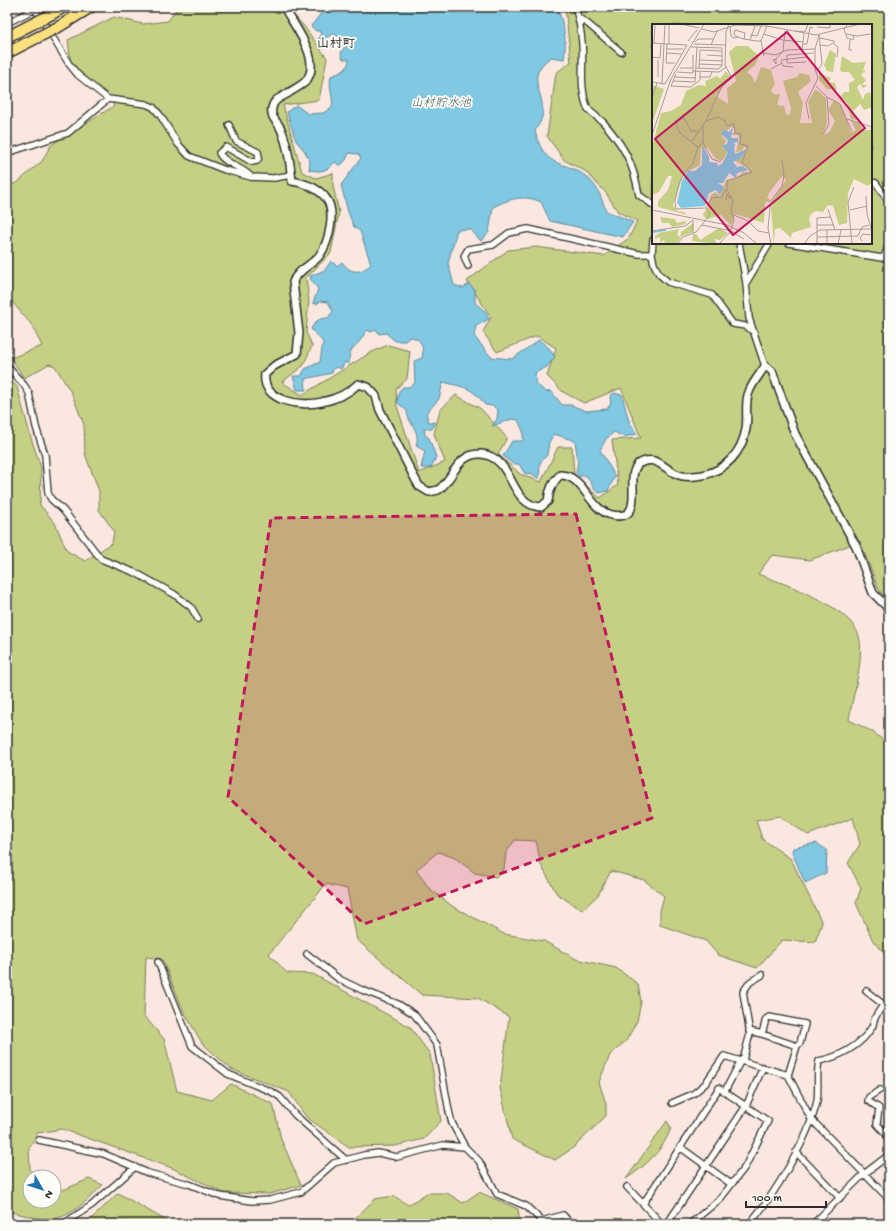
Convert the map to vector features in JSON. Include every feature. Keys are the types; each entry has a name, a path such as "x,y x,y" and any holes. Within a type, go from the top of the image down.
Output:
{"highway":[{"path":"7,37 64,7"},
{"path":"7,53 60,26 91,7"}],"street":[{"path":"284,7 308,49 312,59 309,74 305,82 275,100 272,109 274,121 281,127 287,144 292,180 314,188 326,197 331,211 330,230 320,255 295,276 293,282 299,333 297,354 267,371 264,379 270,392 277,397 300,404 322,402 341,396 358,384 368,387 376,396 387,423 419,486 429,492 438,490 462,460 481,454 494,458 504,467 523,500 532,506 542,507 548,502 549,492 555,480 560,475 564,475 573,478 600,510 611,515 621,516 629,512 632,506 634,470 638,464 643,461 651,460 667,466 674,473 686,477 708,474 726,464 734,457 742,446 746,428 747,397 751,386 765,366"},
{"path":"575,7 579,18 582,44 582,80 588,109 602,121 621,142 636,176 639,195 652,204"},
{"path":"7,23 35,8 74,70 108,99 146,104 153,107 185,153 226,170 251,177 274,178 291,175"},
{"path":"579,18 621,52"},
{"path":"7,153 68,133 108,99"},
{"path":"229,125 236,141 258,152 259,157 257,161 252,162 226,147 219,152 220,156 246,170 251,177"},
{"path":"872,182 876,184 889,202"},
{"path":"468,266 464,262 464,256 468,249 493,245 509,233 522,229 544,232 639,254 652,254"},
{"path":"653,244 652,254 654,264 659,274 668,282 712,294 724,309 733,324 745,326 754,332"},
{"path":"739,244 746,283 749,318 765,366 772,371 796,434 856,546 873,593 886,606 889,613"},
{"path":"746,283 769,244"},
{"path":"795,244 882,258 889,244"},
{"path":"7,366 29,393 36,428 46,455 48,493 51,499 63,510 101,559 136,573 174,594 191,608 198,619"},
{"path":"307,954 339,979 398,1004 414,1014 437,1045 452,1123 465,1147 479,1161 497,1194 526,1206 541,1222 563,1216 571,1224"},
{"path":"158,962 192,1046 228,1074 272,1092 280,1097 295,1115 346,1160"},
{"path":"725,1092 742,1060 749,1031 743,992 750,982 762,975"},
{"path":"866,991 889,1009"},
{"path":"749,1224 768,1199 796,1152 812,1119 818,1090 818,1061 832,1058 844,1053 857,1043 872,1026 874,1019 883,1005"},
{"path":"762,1034 766,1019 769,1017 805,1024 800,1043 797,1046 788,1075"},
{"path":"749,1031 797,1046"},
{"path":"672,1103 693,1094 705,1084 724,1056 742,1060 788,1075 812,1119 889,1199"},
{"path":"668,1224 746,1106 763,1067"},
{"path":"643,1204 719,1088 768,1121 749,1162 720,1199 690,1224"},
{"path":"880,1090 869,1097 868,1101 878,1108 877,1124 889,1137"},
{"path":"39,1140 104,1154 148,1173 189,1184 219,1196 246,1200 270,1200 302,1192 334,1163 346,1160 378,1153 397,1157 443,1145 465,1147"},
{"path":"680,1147 731,1184"},
{"path":"796,1152 840,1198"},
{"path":"814,1224 864,1174 889,1155"},
{"path":"63,1224 92,1205 135,1167"},
{"path":"627,1187 662,1224"}],"highlighted area":[{"path":"576,514 652,818 364,924 228,797 271,518"}],"green space":[{"path":"178,7 286,7 303,25 327,58 319,100 283,105 302,172 316,178 333,173 333,186 339,212 331,253 306,278 309,301 306,332 312,346 303,366 282,382 302,395 370,353 388,345 410,351 407,379 396,389 397,406 419,473 445,462 434,434 440,410 456,395 481,409 507,438 498,454 520,474 541,482 558,447 572,447 574,475 600,498 618,485 612,440 641,438 621,388 584,403 563,392 547,376 556,348 537,336 497,352 483,332 491,317 467,281 508,250 536,247 604,256 629,238 637,221 618,212 606,193 585,171 564,160 547,136 556,73 571,62 565,7 889,7 889,606 878,588 860,541 810,560 772,555 758,574 799,590 830,606 843,615 853,625 859,636 859,667 849,720 873,732 889,745 889,958 873,941 856,903 861,888 848,863 860,844 853,818 808,835 780,816 756,820 762,839 791,859 822,923 815,942 782,940 757,968 718,955 706,941 660,925 660,911 664,896 644,880 611,871 598,895 582,910 557,894 541,865 536,841 515,840 506,853 504,869 496,877 475,873 455,858 438,852 416,870 429,888 452,906 504,934 544,941 576,959 616,968 638,984 641,1002 637,1021 626,1041 610,1055 599,1082 606,1104 606,1116 573,1148 555,1160 512,1139 500,1088 509,1017 478,998 422,995 357,940 347,889 326,884 269,954 287,973 313,974 410,1027 430,1054 441,1121 424,1139 395,1146 349,1147 306,1117 289,1092 231,1069 202,1043 184,1012 162,959 146,957 144,1016 164,1039 177,1091 212,1100 231,1084 273,1104 281,1139 301,1185 270,1194 224,1193 172,1168 62,1129 37,1133 29,1149 30,1169 22,1169 22,1209 62,1209 62,1189 89,1179 103,1185 78,1208 70,1213 54,1219 31,1217 7,1211 7,375 17,387 41,468 40,505 55,523 67,551 85,561 112,543 114,531 99,510 99,491 85,454 84,425 72,394 55,366 49,364 24,378 11,358 42,346 31,324 7,296 7,187 18,182 42,161 51,145 114,106 108,96 71,64 68,40 114,17 143,24 168,21"},
{"path":"667,1121 671,1128 663,1144 653,1157 626,1179"},
{"path":"479,1192 518,1209 520,1224 349,1224 375,1199 394,1196 408,1205 427,1193 447,1193 463,1203"},
{"path":"118,1193 172,1224 127,1224 125,1222 86,1224"}],"water":[{"name":"山村貯水池","path":"321,7 557,7 564,33 564,59 551,57 542,65 538,72 537,79 543,108 540,123 535,131 545,154 558,163 581,173 593,183 602,199 606,211 633,222 623,237 550,221 541,202 529,198 517,198 493,207 489,232 481,241 470,229 457,230 448,263 454,285 463,288 469,284 475,290 475,303 486,312 489,319 476,326 474,336 491,357 512,359 539,340 549,348 555,357 547,367 535,373 536,384 546,392 551,391 562,405 571,405 586,411 607,409 611,403 610,397 614,393 622,395 629,421 637,434 624,437 614,432 606,439 600,450 615,476 608,491 599,493 594,489 587,476 579,476 576,473 578,461 575,441 554,434 549,442 547,455 540,463 539,479 531,473 525,474 519,464 513,464 503,456 512,441 523,441 523,431 518,420 512,419 492,426 497,419 498,410 493,406 485,405 472,391 443,382 439,399 426,413 429,422 435,422 432,429 424,429 425,435 429,438 436,457 431,468 421,468 425,451 416,446 416,431 407,411 397,402 399,391 403,387 410,387 415,383 414,361 422,358 423,351 420,341 414,338 410,337 405,341 395,341 386,333 379,334 377,330 370,332 368,330 352,349 349,364 345,362 341,369 337,367 333,369 332,373 305,379 306,390 297,390 293,376 301,376 305,369 320,362 323,342 311,329 320,319 328,318 333,311 328,302 320,301 317,304 313,303 318,289 311,280 310,276 325,270 331,261 337,266 342,262 352,271 363,270 371,264 360,231 354,227 348,212 341,185 361,158 358,154 349,153 346,160 340,166 335,162 329,168 323,170 309,170 310,161 304,150 296,141 287,112 296,105 308,114 323,113 332,108 330,84 331,76 346,69 348,63 349,59 343,59 341,52 347,44 345,39 333,34 319,41 318,39 321,36 320,31 316,31 311,26 323,11"},
{"path":"816,843 827,850 826,873 805,883 792,852 793,848"}],"district":[{"name":"山村町","path":"336,44"}]}
